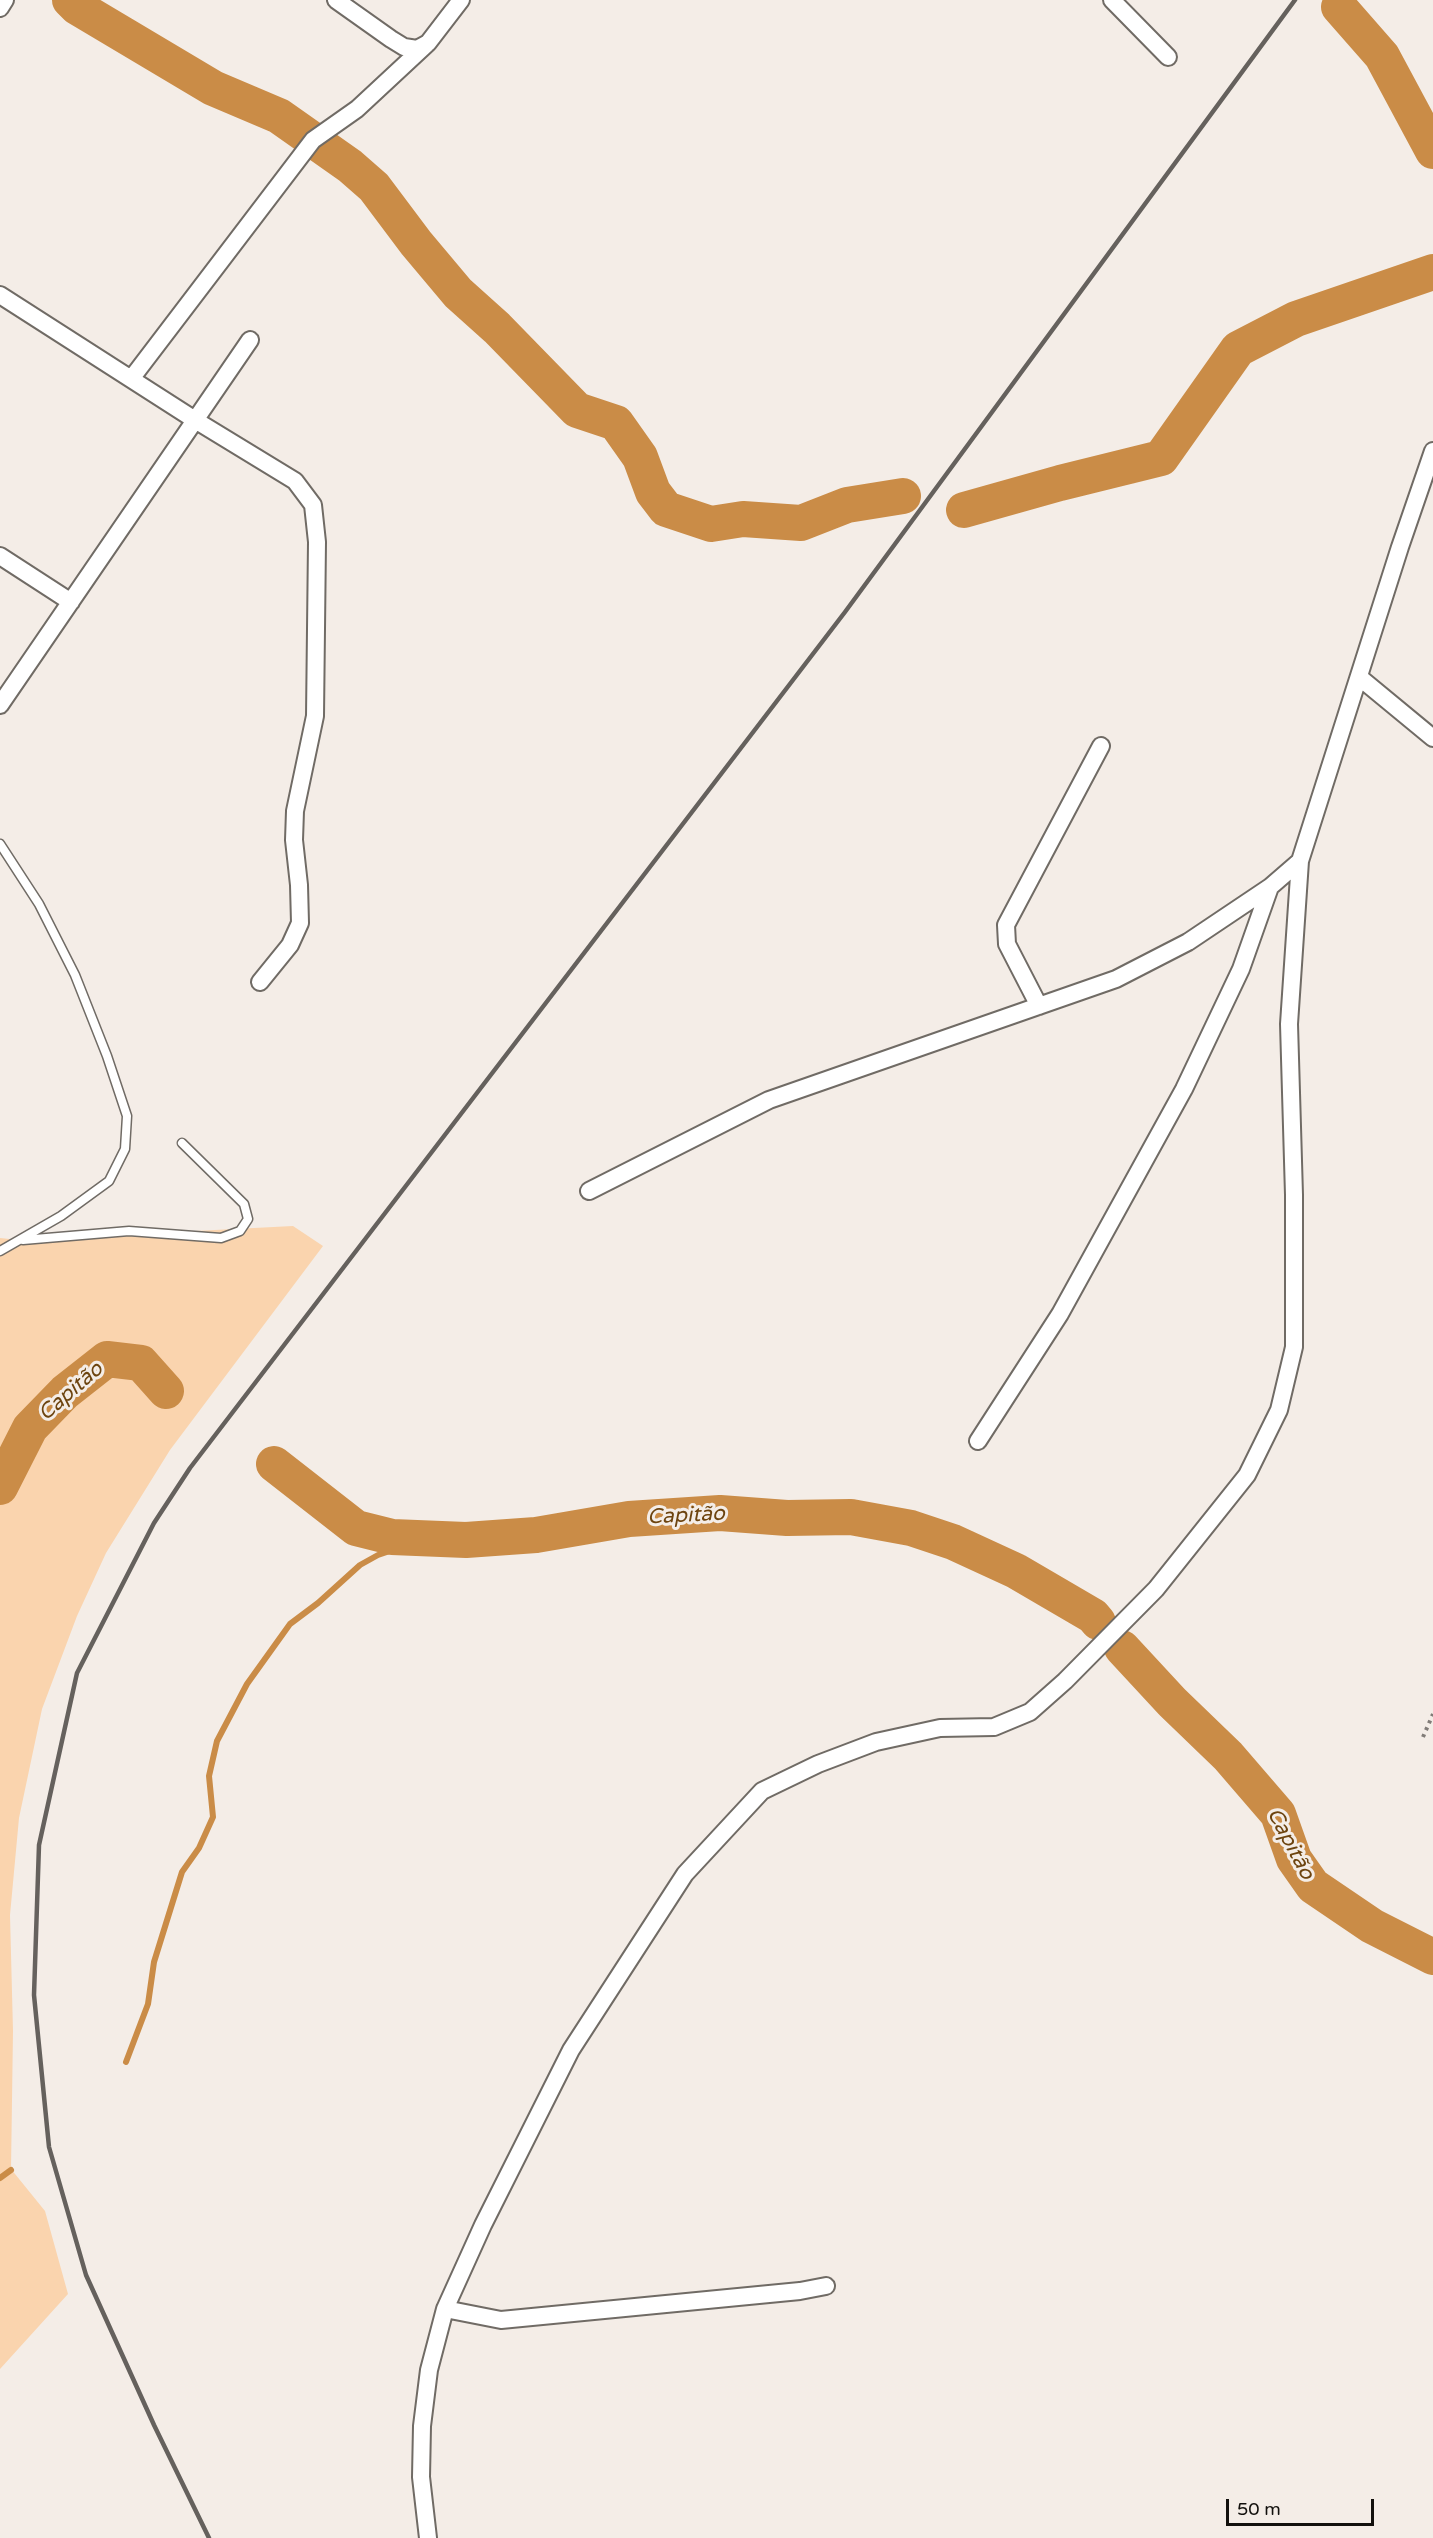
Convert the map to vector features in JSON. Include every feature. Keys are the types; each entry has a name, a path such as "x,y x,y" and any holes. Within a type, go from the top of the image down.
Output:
{"street":[{"path":"0,8 5,0"},
{"path":"336,0 404,47 417,49 428,43"},
{"path":"131,379 313,140 357,109 428,43 461,0"},
{"path":"1112,0 1168,57"},
{"path":"0,295 295,481 313,505 317,542 315,716 295,811 294,840 300,923 290,945 260,982"},
{"path":"0,705 250,340"},
{"path":"428,2538 421,2477 422,2426 429,2370 445,2309 483,2225 571,2049 685,1874 762,1791 818,1764 876,1742 940,1728 994,1727 1030,1712 1065,1681 1156,1589 1247,1475 1280,1410 1294,1347 1294,1195 1288,1024 1300,861 1433,451"},
{"path":"0,556 71,602"},
{"path":"1359,677 1433,738"},
{"path":"1039,1006 1007,944 1006,925 1101,746"},
{"path":"589,1191 769,1100 1116,979 1188,942 1270,887 1300,861"},
{"path":"978,1441 1060,1314 1184,1089 1241,969 1270,887"},
{"path":"445,2309 501,2320 800,2291 826,2286"}],"lane":[{"path":"0,844 39,904 75,975 107,1056 127,1116 125,1149 109,1180 61,1216 0,1251"},
{"path":"19,1240 129,1231 221,1238 240,1231 248,1219 244,1204 182,1143"}],"path":[{"path":"1423,1737 1433,1714"}],"shaded area":[{"path":"293,1226 323,1246 170,1450 106,1553 77,1616 42,1709 19,1818 10,1915 13,2031 11,2169 45,2211 68,2294 0,2369 0,1238 19,1240"}],"waterway":[{"path":"70,0 77,7 213,88 279,116 350,166 374,187 416,243 458,293 497,328 577,410 616,423 640,457 653,492 666,509 711,524 743,519 801,523 847,505 903,496"},
{"path":"1339,7 1382,56 1433,151"},
{"path":"964,510 1161,458 1238,349 1296,319 1433,272"},
{"name":"Capitão","path":"0,1487 30,1428 65,1392 107,1359 141,1363 166,1391"},
{"name":"Capitão","path":"274,1464 356,1528 392,1537 466,1540 536,1535 629,1519 720,1513 787,1518 851,1517 911,1528 953,1542 1016,1571 1093,1616 1098,1622"},
{"path":"126,2062 148,2004 154,1962 182,1872 199,1848 213,1817 209,1776 217,1741 247,1684 290,1624 318,1603 360,1565 378,1555 428,1538"},
{"name":"Capitão","path":"1122,1648 1172,1702 1228,1756 1278,1814 1294,1859 1313,1886 1372,1926 1433,1957"},
{"path":"0,2178 11,2170"}],"railway":[{"path":"209,2538 154,2425 86,2275 49,2147 34,1995 39,1845 77,1673 154,1523 190,1468 845,612 1295,0"}]}
